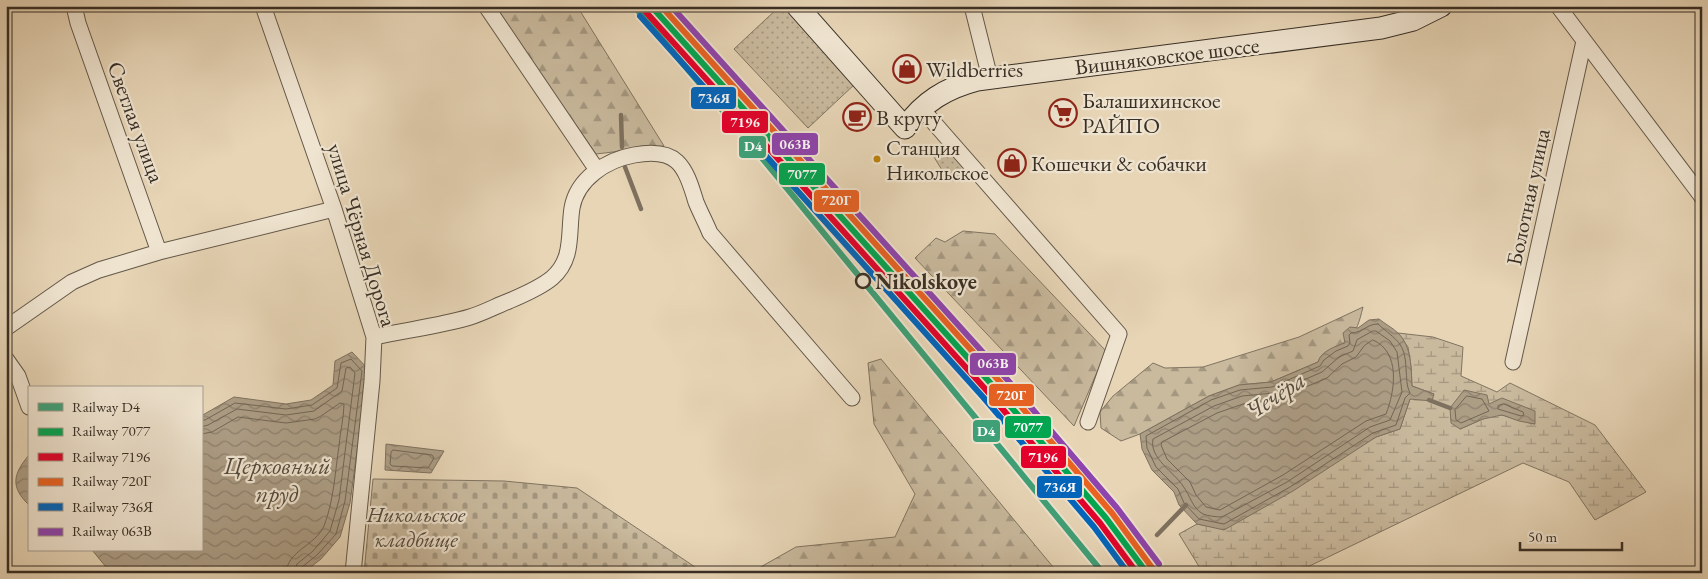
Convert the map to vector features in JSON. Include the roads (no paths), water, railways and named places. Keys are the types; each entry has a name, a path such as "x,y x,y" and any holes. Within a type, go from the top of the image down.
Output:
{"street":[{"name":"Светлая улица","path":"74,6 78,23 159,252"},
{"name":"улица Чёрная Дорога","path":"263,6 334,208 374,337 372,381 353,573"},
{"path":"486,6 597,170"},
{"name":"Вишняковское шоссе","path":"797,6 905,128 921,108 936,96 964,83 990,78 1381,28 1413,20 1442,6"},
{"path":"972,6 990,78"},
{"path":"1558,6 1702,197"},
{"name":"Болотная улица","path":"1513,362 1584,40"},
{"path":"921,108 1119,334 1088,422"},
{"path":"374,337 470,317 524,295 551,279 562,268 569,251 574,200 582,185 597,170 626,156 648,153 673,158 685,170 710,233 852,398"},
{"path":"6,328 72,282 99,270 159,252 334,208"},
{"path":"6,359 18,376 28,404"}],"water":[{"path":"1379,319 1396,331 1403,339 1410,358 1412,386 1434,394 1432,401 1410,399 1400,429 1376,437 1293,491 1224,530 1197,524 1179,505 1174,492 1152,470 1142,449 1140,434 1209,396 1239,385 1271,382 1318,362 1325,352 1345,343 1343,333 1350,327 1358,328 1369,320"},
{"name":"Церковный пруд","path":"352,352 368,369 350,503 340,537 321,559 303,573 111,573 94,552 202,552 202,415 234,397 286,404 311,400 333,385 335,361"},
{"path":"1464,390 1487,395 1489,404 1502,398 1535,411 1535,424 1502,415 1483,419 1460,429 1451,423 1450,408"},
{"path":"386,444 444,451 431,473 385,470"},
{"path":"28,456 28,504 16,486 17,474"}],"waterway":[{"path":"621,115 622,147"},
{"path":"625,167 641,209"},
{"name":"Чечёра","path":"1429,400 1450,408"},
{"name":"Чечёра","path":"1157,535 1186,505"}],"rail line":[{"name":"D4","path":"634,6 734,124 1103,573"},
{"name":"7077","path":"651,6 994,387 1106,518 1147,573"},
{"name":"720Г","path":"661,6 1000,382 1112,513 1153,569"},
{"name":"063В","path":"671,6 1005,377 1117,508 1159,564"},
{"name":"7196","path":"645,11 988,392 1100,523 1137,573"},
{"name":"736Я","path":"640,16 983,397 1094,527 1128,573"}],"place":[{"name":"Wildberries","path":"907,69"},
{"name":"Балашихинское РАЙПО","path":"1063,113"},
{"name":"В кругу","path":"857,117"},
{"name":"Станция Никольское","path":"877,159"},
{"name":"Кошечки & собачки","path":"1012,163"},
{"name":"Nikolskoye","path":"863,281"}],"park label":[{"name":"Никольское кладбище","path":"416,526"}]}
